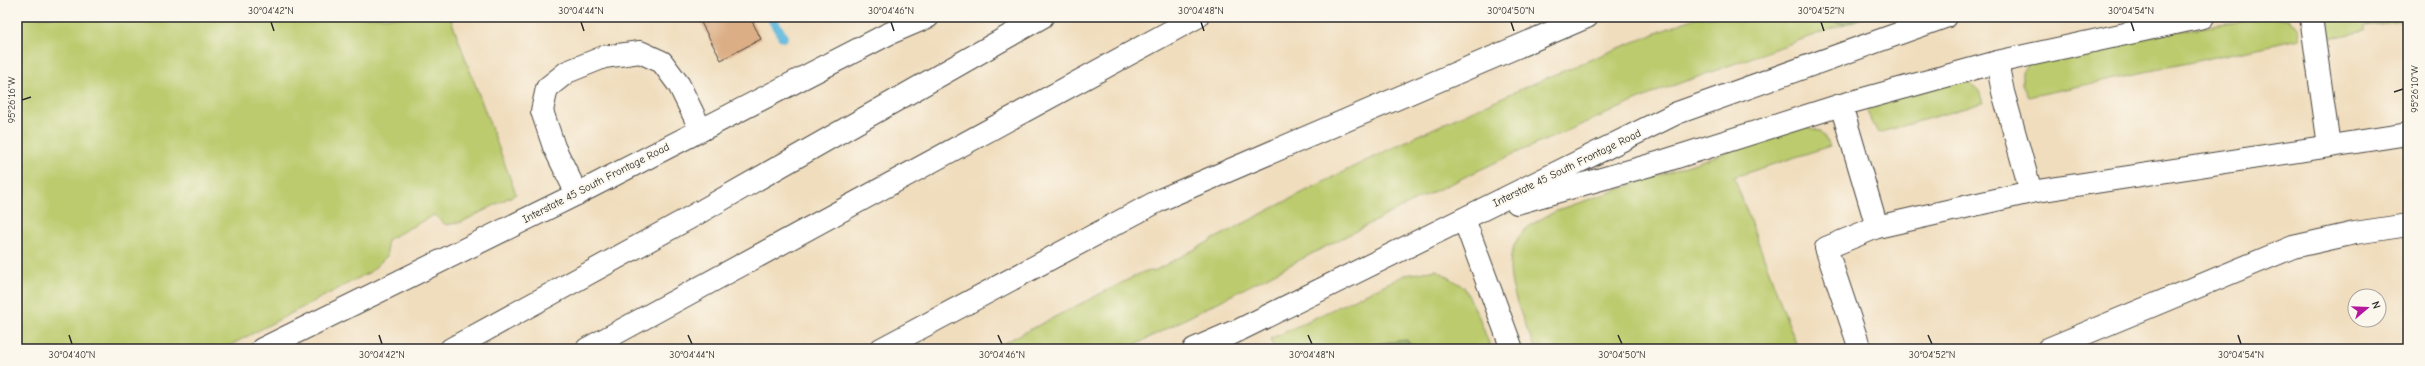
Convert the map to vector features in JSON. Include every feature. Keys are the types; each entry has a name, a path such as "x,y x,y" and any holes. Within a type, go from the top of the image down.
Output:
{"main road":[{"name":"Interstate 45 South Frontage Road","path":"262,349 577,194 888,34 928,17"},
{"path":"451,349 691,217 1042,17"},
{"path":"588,349 1197,17"},
{"path":"881,349 1160,200 1587,17"},
{"name":"Interstate 45 South Frontage Road","path":"1202,349 1233,332 1677,113 1945,17"},
{"path":"1512,349 1464,219 1661,162 1841,105 1997,62 2203,17"},
{"path":"2311,17 2329,146"},
{"path":"577,194 554,147 542,111 547,88 568,72 604,57 640,52 662,62 679,85 700,130"},
{"path":"1997,62 2003,92 2031,192"},
{"path":"1841,105 1877,228"},
{"path":"1860,349 1826,248 1877,228 2031,192 2408,134"},
{"path":"2048,349 2293,247 2355,233 2408,225"},
{"path":"1194,349 1233,332"}],"green space":[{"path":"17,17 450,17 516,194 462,222 446,225 434,215 387,240 387,256 370,272 223,349 17,349"},
{"path":"1697,17 1800,17 1845,24 1661,90 1507,157 1416,200 1127,349 992,349 1143,272 1154,271 1303,192 1416,137 1544,79"},
{"path":"1800,17 1865,17 1845,24"},
{"path":"2271,17 2289,19 2298,29 2300,39 2028,97 2022,85 2022,72 2030,63 2179,31"},
{"path":"2331,17 2408,17 2408,20 2365,26 2365,31 2326,39 2325,28"},
{"path":"1955,82 1971,83 1979,91 1983,103 1878,133 1867,112 1872,105"},
{"path":"1800,127 1815,129 1825,137 1830,146 1734,177 1798,349 1535,349 1519,308 1511,278 1510,264 1512,251 1522,233 1538,221 1561,209"},
{"path":"1437,270 1464,287 1479,317 1491,349 1418,349 1406,340 1333,349 1274,349 1270,339 1405,275"},
{"path":"1406,340 1418,349 1333,349"}],"building":[{"path":"698,17 750,17 761,39 721,60"}],"waterway":[{"path":"771,17 783,37"}]}
